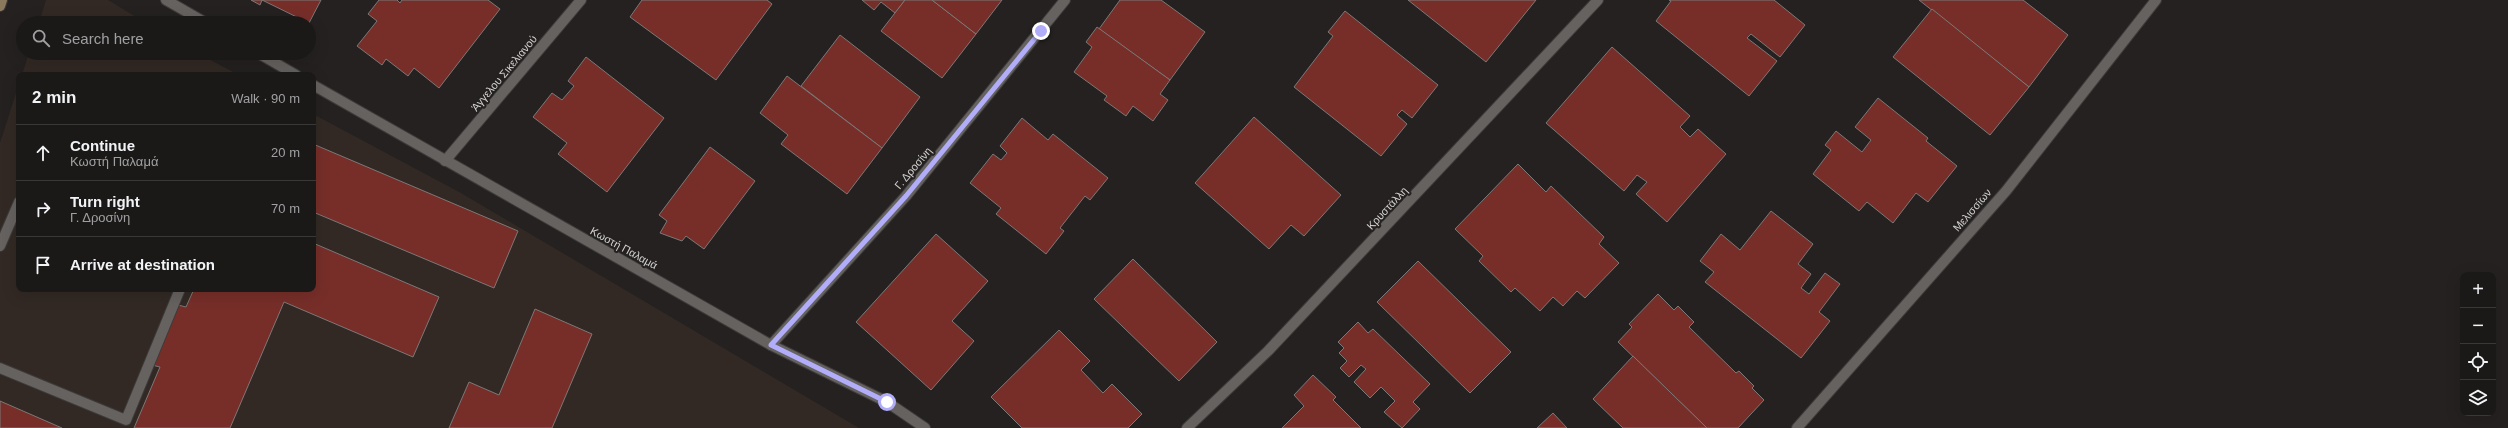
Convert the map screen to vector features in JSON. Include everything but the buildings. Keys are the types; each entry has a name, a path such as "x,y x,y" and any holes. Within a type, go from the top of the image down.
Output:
{"main road":[{"path":"0,6 2,0"}],"street":[{"path":"166,0 194,16"},
{"name":"Άγγελου Σικελιανού","path":"445,161 581,0"},
{"name":"Γ. Δροσίνη","path":"771,345 906,196 1065,0"},
{"name":"Κρυστάλλη","path":"1187,428 1274,345 1598,0"},
{"name":"Μελισσίων","path":"1797,428 2006,191 2156,0"},
{"path":"270,60 291,72"},
{"name":"Κωστή Παλαμά","path":"316,87 771,345 887,402 925,428"},
{"path":"0,246 16,209"},
{"path":"0,368 124,424 179,292"}],"shaded area":[{"path":"46,0 108,0 134,16 41,16"},
{"path":"27,60 210,60 233,72 23,72"},
{"path":"16,93 16,292 316,292 316,116 461,193 859,428 0,428 0,143"}],"route":[{"path":"887,402 771,345 906,196 1041,31"}]}
